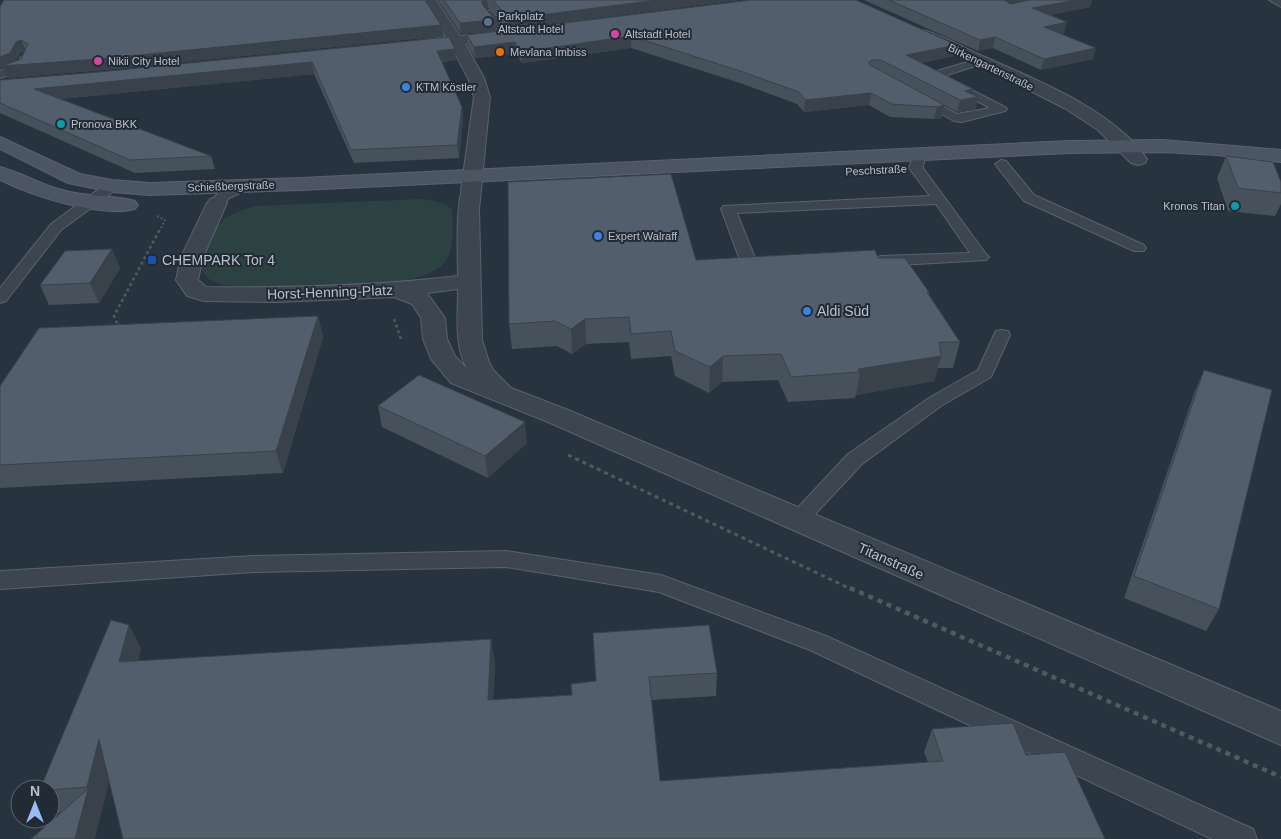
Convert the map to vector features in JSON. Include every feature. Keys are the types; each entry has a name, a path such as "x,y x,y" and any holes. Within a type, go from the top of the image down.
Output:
{"main road":[{"name":"Schießbergstraße","path":"0,142 75,179 112,186 171,189 471,182"},
{"name":"Peschstraße","path":"471,182 1001,164 1132,152 1163,146 1281,156"},
{"name":"Peschstraße","path":"471,182 928,153 1132,152 1281,168"},
{"name":"Schießbergstraße","path":"0,173 21,184 54,196 88,202 138,205 217,203 471,182"}],"street":[{"path":"429,0 456,40 476,78 482,98 469,209 470,281"},
{"path":"1276,0 1281,3"},
{"name":"Birkengartenstraße","path":"910,28 1093,118 1132,152"},
{"path":"401,46 512,35"},
{"path":"0,85 20,83"},
{"name":"Horst-Henning-Platz","path":"217,203 192,257 187,280 195,291 217,295 277,295 396,290 470,281"},
{"name":"Titanstraße","path":"470,281 470,340 476,362 484,376 501,393"},
{"name":"Titanstraße","path":"396,290 421,299 433,318 435,339 444,359 460,377 1281,728"}],"lane":[{"path":"489,12 512,35"},
{"path":"0,75 20,68 26,56"},
{"path":"914,96 954,117 962,118 1001,109 934,75 980,61"},
{"path":"868,262 981,256 916,168 918,160 928,153"},
{"path":"1001,164 1029,198 1139,248"},
{"path":"0,298 56,227 112,186"},
{"path":"217,203 224,195 244,186"},
{"path":"780,267 751,268 728,209 940,200"},
{"path":"0,272 21,270"},
{"path":"798,520 855,459 935,402 985,373 1002,335"},
{"path":"0,580 254,564 506,559 660,584 818,643 1243,839"}],"path":[{"path":"125,326 118,324 114,316 165,220 158,216 149,216"},
{"path":"385,318 394,318 403,346"},
{"path":"565,454 804,568 1281,777"}],"green space":[{"path":"421,199 437,202 452,209 453,227 450,252 446,261 439,268 416,278 399,283 257,288 223,285 210,280 199,268 218,226 223,220 242,210 257,206"}],"building":[{"path":"4,0 425,0 441,25 99,59 2,66 21,59 28,44 21,40 16,42 10,53 0,57 0,5"},
{"path":"444,0 483,0 482,4 495,20 460,23"},
{"path":"493,0 658,0 509,19"},
{"path":"750,0 856,0 957,45 906,55 973,89 965,91 978,97 960,100 881,60 869,62 870,65 944,105 937,107 892,104 871,93 805,100 799,92 631,36 521,52 515,42 474,47 467,35"},
{"path":"889,0 1004,0 1011,4 1029,0 1076,0 1032,8 1067,22 1044,27 1096,48 1044,59 995,37 980,40"},
{"path":"449,37 455,49 437,51 462,107 457,145 351,150 312,62 34,89 211,156 130,160 0,103 0,80"},
{"path":"1226,156 1273,162 1281,182 1281,193 1238,188"},
{"path":"671,174 696,260 875,250 878,258 905,258 960,342 939,342 941,356 858,369 860,372 791,377 781,354 723,356 710,367 675,351 671,331 631,334 629,317 585,319 571,329 555,321 509,324 508,182"},
{"path":"112,249 90,283 40,285 65,251"},
{"path":"318,316 276,451 0,465 0,386 39,328"},
{"path":"1204,370 1272,390 1219,609 1134,576"},
{"path":"419,375 525,422 485,456 378,406"},
{"path":"111,620 129,625 119,662 491,639 488,700 572,695 571,684 596,681 593,633 709,625 717,673 649,677 660,781 943,761 932,729 1013,723 1026,755 1065,752 1105,839 123,839 99,739 87,787 60,789 60,779 44,779"},
{"path":"88,789 75,839 31,839 42,829 60,829 60,814"}],"place":[{"name":"Parkplatz Altstadt Hotel","path":"488,22"},
{"name":"Altstadt Hotel","path":"615,34"},
{"name":"Mevlana Imbiss","path":"500,52"},
{"name":"Nikii City Hotel","path":"98,61"},
{"name":"KTM Köstler","path":"406,87"},
{"name":"Pronova BKK","path":"61,124"},
{"name":"Kronos Titan","path":"1235,206"},
{"name":"Expert Walraff","path":"598,236"},
{"name":"CHEMPARK Tor 4","path":"152,260"},
{"name":"Aldi Süd","path":"807,311"}]}
